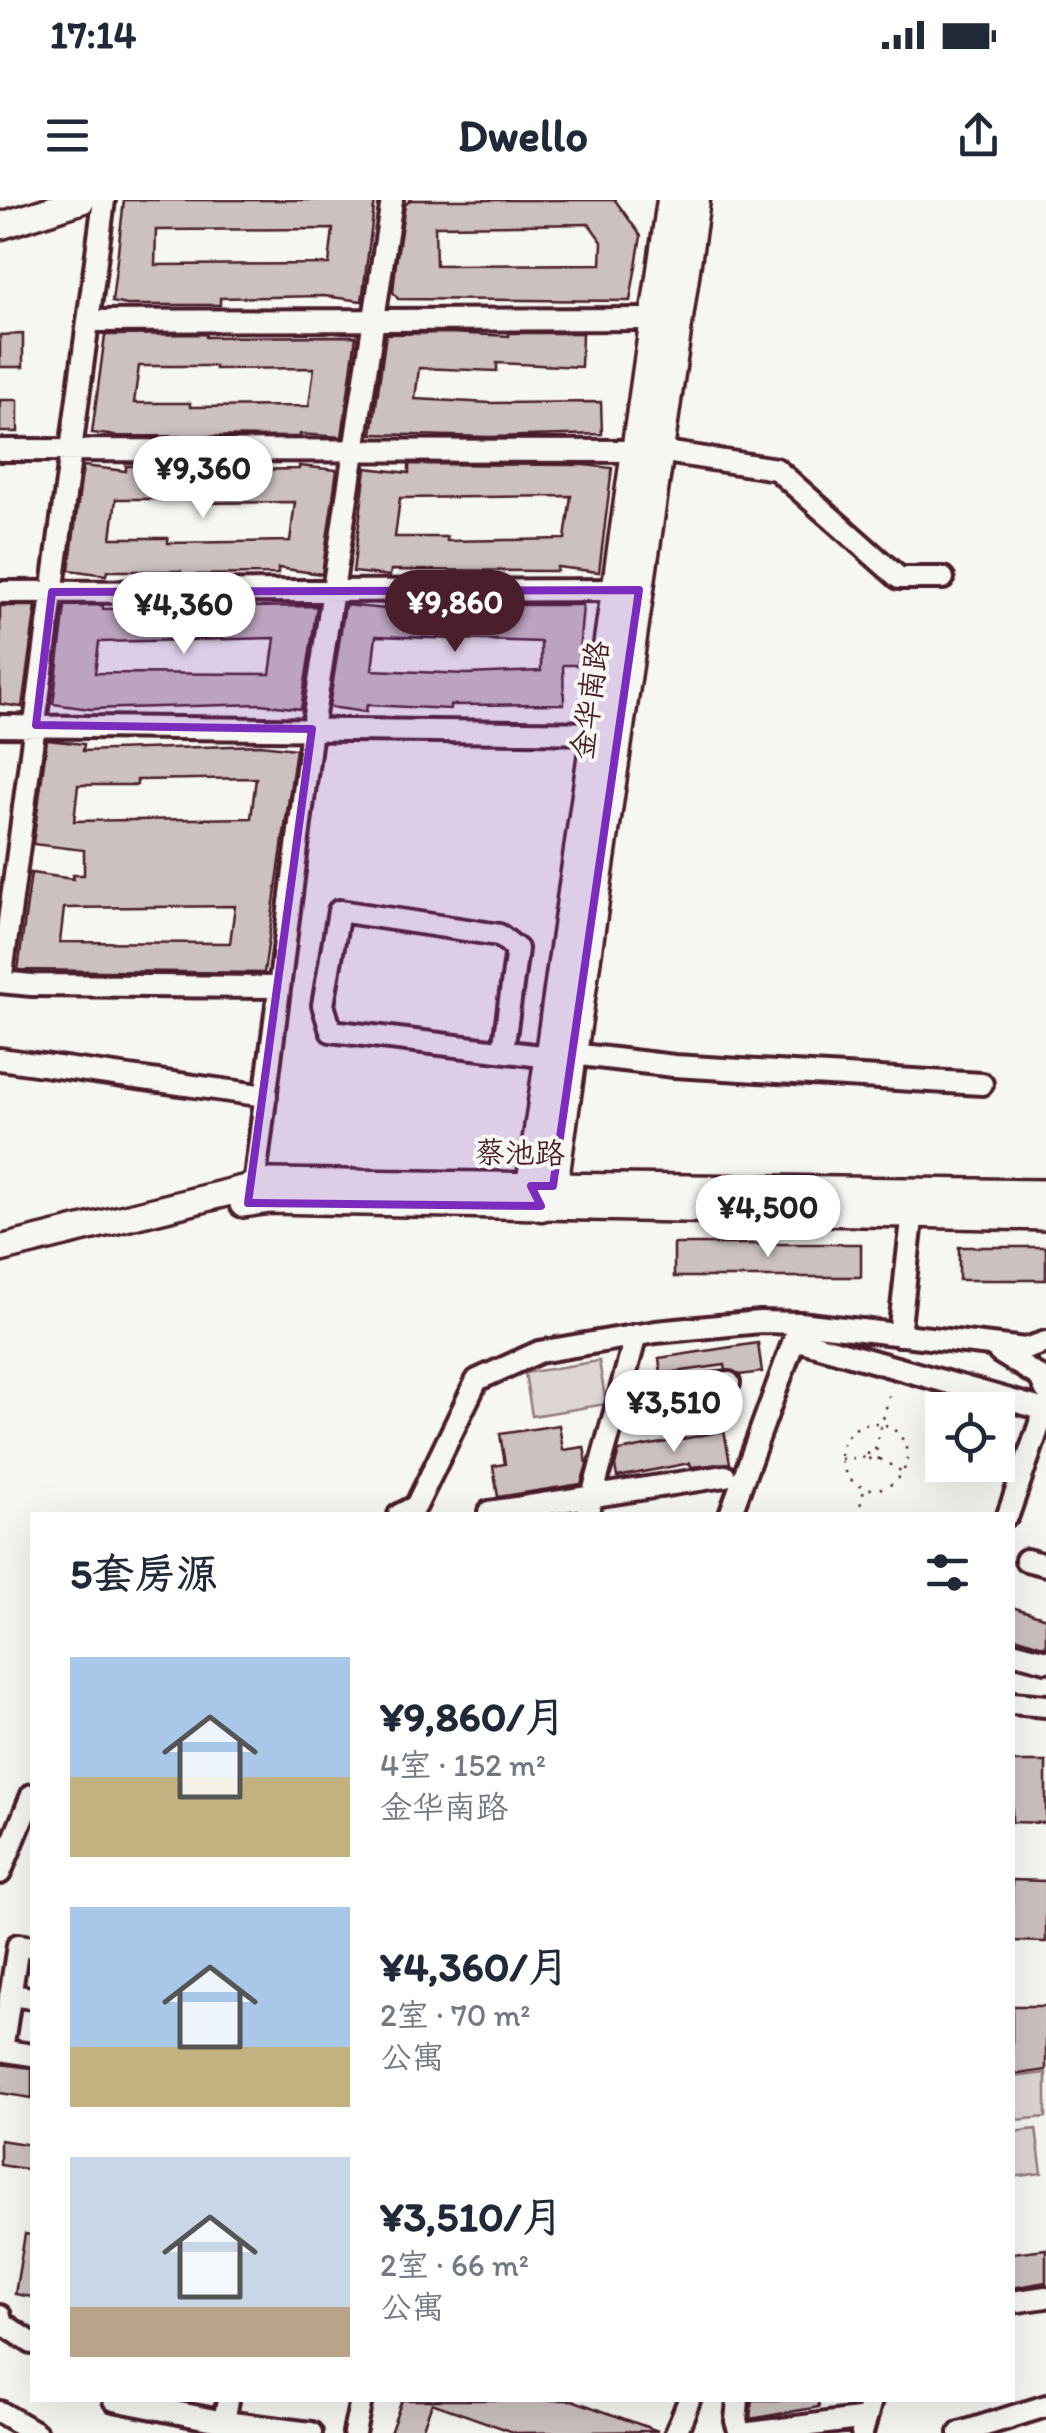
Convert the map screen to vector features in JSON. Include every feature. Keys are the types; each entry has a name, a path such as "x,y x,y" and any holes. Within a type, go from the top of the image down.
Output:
{"main road":[{"name":"金华南路","path":"647,450 655,319 672,200"},
{"name":"金华南路","path":"542,1192 647,450 696,200"}],"street":[{"path":"0,212 40,200"},
{"path":"0,226 82,200"},
{"path":"104,200 1,982 278,991"},
{"path":"251,1195 312,730 392,200"},
{"path":"88,321 655,319"},
{"path":"0,450 647,450 776,469 899,578 943,578"},
{"path":"0,592 627,590"},
{"path":"0,726 607,733"},
{"path":"504,1052 518,949 499,936 340,911 323,1005 331,1031 504,1052 674,1066 982,1084"},
{"path":"0,990 278,991"},
{"path":"0,1059 266,1096"},
{"name":"蔡池路","path":"0,1249 251,1195 271,1200 542,1192 914,1202 1046,1218"},
{"name":"蔡池路","path":"914,1202 1046,1193"},
{"name":"蔡池路","path":"0,1264 251,1195"},
{"path":"899,1335 914,1202"},
{"path":"405,1512 416,1506 477,1380 540,1352 636,1335 760,1322 797,1331 896,1368 1046,1408 1009,1512"},
{"path":"797,1331 899,1335 1025,1349 1046,1342"},
{"path":"731,1512 797,1331"},
{"path":"589,1506 636,1335"},
{"path":"984,1344 1040,1377 1046,1390"},
{"path":"619,1396 729,1382"},
{"path":"430,1512 437,1462"},
{"path":"489,1512 589,1506 725,1476"},
{"path":"1015,1653 1046,1661"},
{"path":"1015,1702 1046,1706"},
{"path":"0,1873 30,1799"},
{"path":"30,1947 18,1945 1,2050 30,2055"},
{"path":"10,1996 30,1998"},
{"path":"1015,2302 1046,2297"},
{"path":"0,2316 2,2323 30,2343"},
{"path":"124,2402 224,2422 310,2433"},
{"path":"224,2422 228,2402"},
{"path":"354,2433 361,2402"},
{"path":"676,2433 688,2402"},
{"path":"738,2402 740,2433"},
{"path":"960,2433 1046,2406"},
{"path":"0,2412 36,2433"},
{"path":"750,2433 866,2417"}],"path":[{"path":"868,1456 875,1449 896,1368"},
{"path":"882,1424 905,1444 903,1472 886,1488 864,1488 846,1475 841,1459 843,1442 859,1426 882,1424"},
{"path":"875,1449 880,1452 879,1458"},
{"path":"841,1459 879,1458"},
{"path":"879,1458 903,1472"},
{"path":"859,1512 864,1488"}],"highlighted area":[{"path":"639,590 553,1186 531,1186 541,1206 248,1203 312,729 36,725 52,592"}],"shaded area":[{"path":"599,1361 606,1404 532,1416 525,1373"},
{"path":"1046,2073 1046,2117 1017,2120 1015,2077"},
{"path":"1036,2129 1042,2173 1015,2177 1015,2132"}],"building":[{"path":"124,200 375,200 362,301 324,296 220,298 220,305 112,302","holes":["333,229 329,264 155,265 156,230"]},
{"path":"410,200 615,200 641,236 630,301 398,299 393,292 405,205","holes":["589,224 602,242 601,264 436,265 435,226"]},
{"path":"582,333 581,367 497,363 497,371 419,368 415,399 601,402 602,434 372,434 386,334"},
{"path":"23,334 23,367 0,367 0,335"},
{"path":"105,335 356,336 342,437 92,433","holes":["139,366 314,368 309,406 190,407 190,403 134,403"]},
{"path":"0,400 18,400 18,432 0,432"},
{"path":"409,464 612,468 599,572 557,567 557,571 391,570 390,576 353,572 366,468 409,473","holes":["571,496 565,539 447,541 447,537 395,537 400,498"]},
{"path":"83,466 126,471 126,466 176,466 176,471 299,466 337,470 322,574 278,568 278,574 181,575 181,571 107,571 106,575 69,570","holes":["116,499 194,499 194,503 295,502 290,541 168,543 168,538 111,538"]},
{"path":"345,605 385,609 386,605 583,605 578,665 563,665 564,704 450,705 450,709 367,705 366,712 329,707","holes":["376,636 541,642 541,671 467,674 372,670"]},
{"path":"0,606 36,606 22,707 0,704"},
{"path":"65,606 317,606 301,709 261,704 90,709 53,704","holes":["275,638 270,674 95,673 99,642"]},
{"path":"47,740 84,744 83,751 261,745 296,749 264,973 18,970 31,873 73,879 73,875 84,875 84,850 33,844","holes":["256,778 251,818 74,821 78,785","235,906 230,943 60,942 64,908"]},
{"path":"674,1244 861,1244 861,1277 674,1277"},
{"path":"959,1247 1046,1247 1046,1280 959,1280"},
{"path":"758,1343 762,1372 740,1375 726,1370 725,1365 661,1374 659,1358"},
{"path":"559,1425 563,1450 584,1447 587,1464 581,1484 498,1497 493,1466 505,1464 500,1434"},
{"path":"724,1431 730,1463 691,1467 690,1463 617,1477 619,1451"},
{"path":"1015,1608 1046,1618 1046,1647 1015,1637"},
{"path":"1015,1762 1046,1762 1046,1823 1015,1822"},
{"path":"1015,1880 1046,1881 1046,1942 1015,1941"},
{"path":"1015,2006 1046,2006 1046,2070 1015,2075"},
{"path":"0,2064 30,2068 30,2098 0,2093"},
{"path":"0,2140 30,2145 30,2170 0,2165"},
{"path":"25,2234 30,2235 30,2297 15,2294"},
{"path":"1046,2249 1046,2282 1015,2287 1015,2253"},
{"path":"401,2402 578,2402 658,2431 516,2433 432,2403 421,2433 390,2433"},
{"path":"752,2402 818,2402 819,2407 750,2419"}]}
